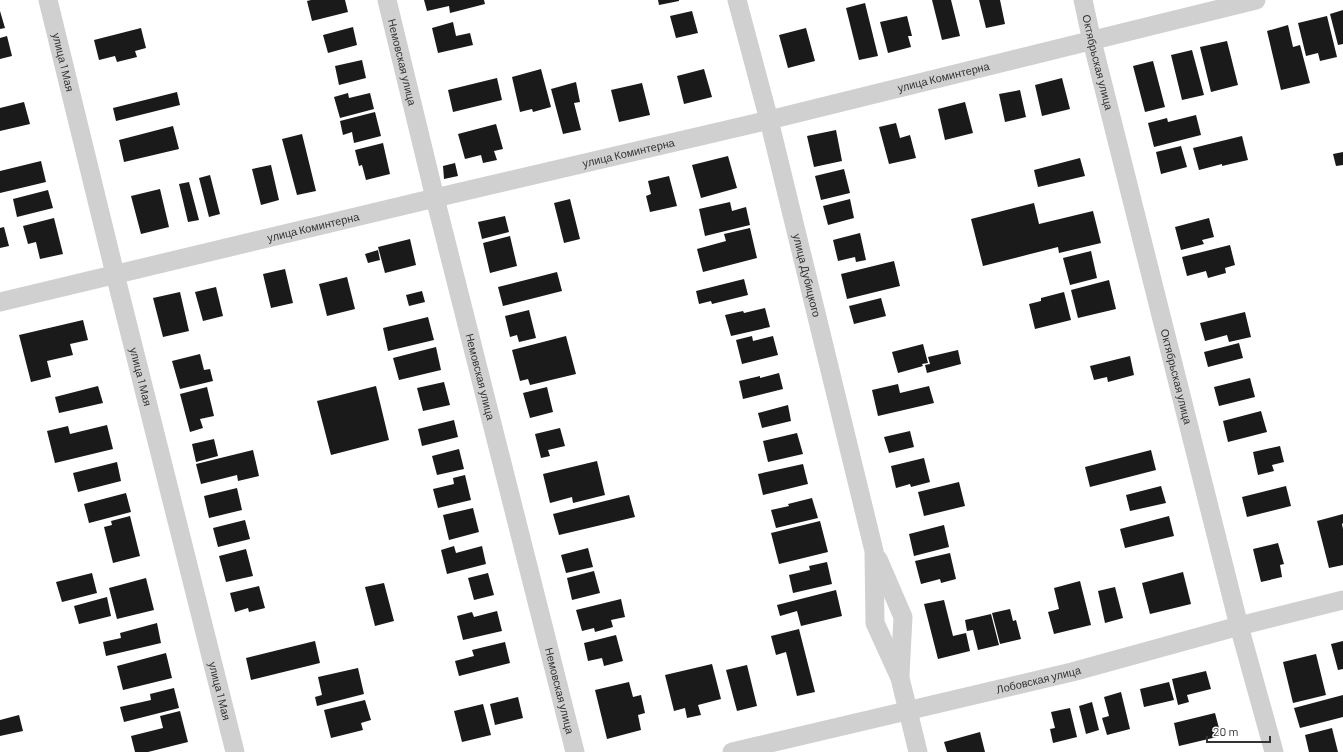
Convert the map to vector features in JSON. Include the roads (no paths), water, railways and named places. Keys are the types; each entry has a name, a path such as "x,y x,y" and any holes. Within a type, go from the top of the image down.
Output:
{"street":[{"name":"улица 1 Мая","path":"48,0 235,752"},
{"name":"Немовская улица","path":"386,0 575,752"},
{"name":"улица Дубицкого","path":"737,0 769,120 874,551 903,617 900,678"},
{"name":"Октябрьская улица","path":"1083,0 1239,626 1274,752"},
{"name":"улица Коминтерна","path":"0,302 769,120 1256,0"},
{"name":"улица Дубицкого","path":"874,551 875,623 900,678 918,752"},
{"name":"Лобовская улица","path":"732,752 1072,672 1239,626 1343,600"}]}
